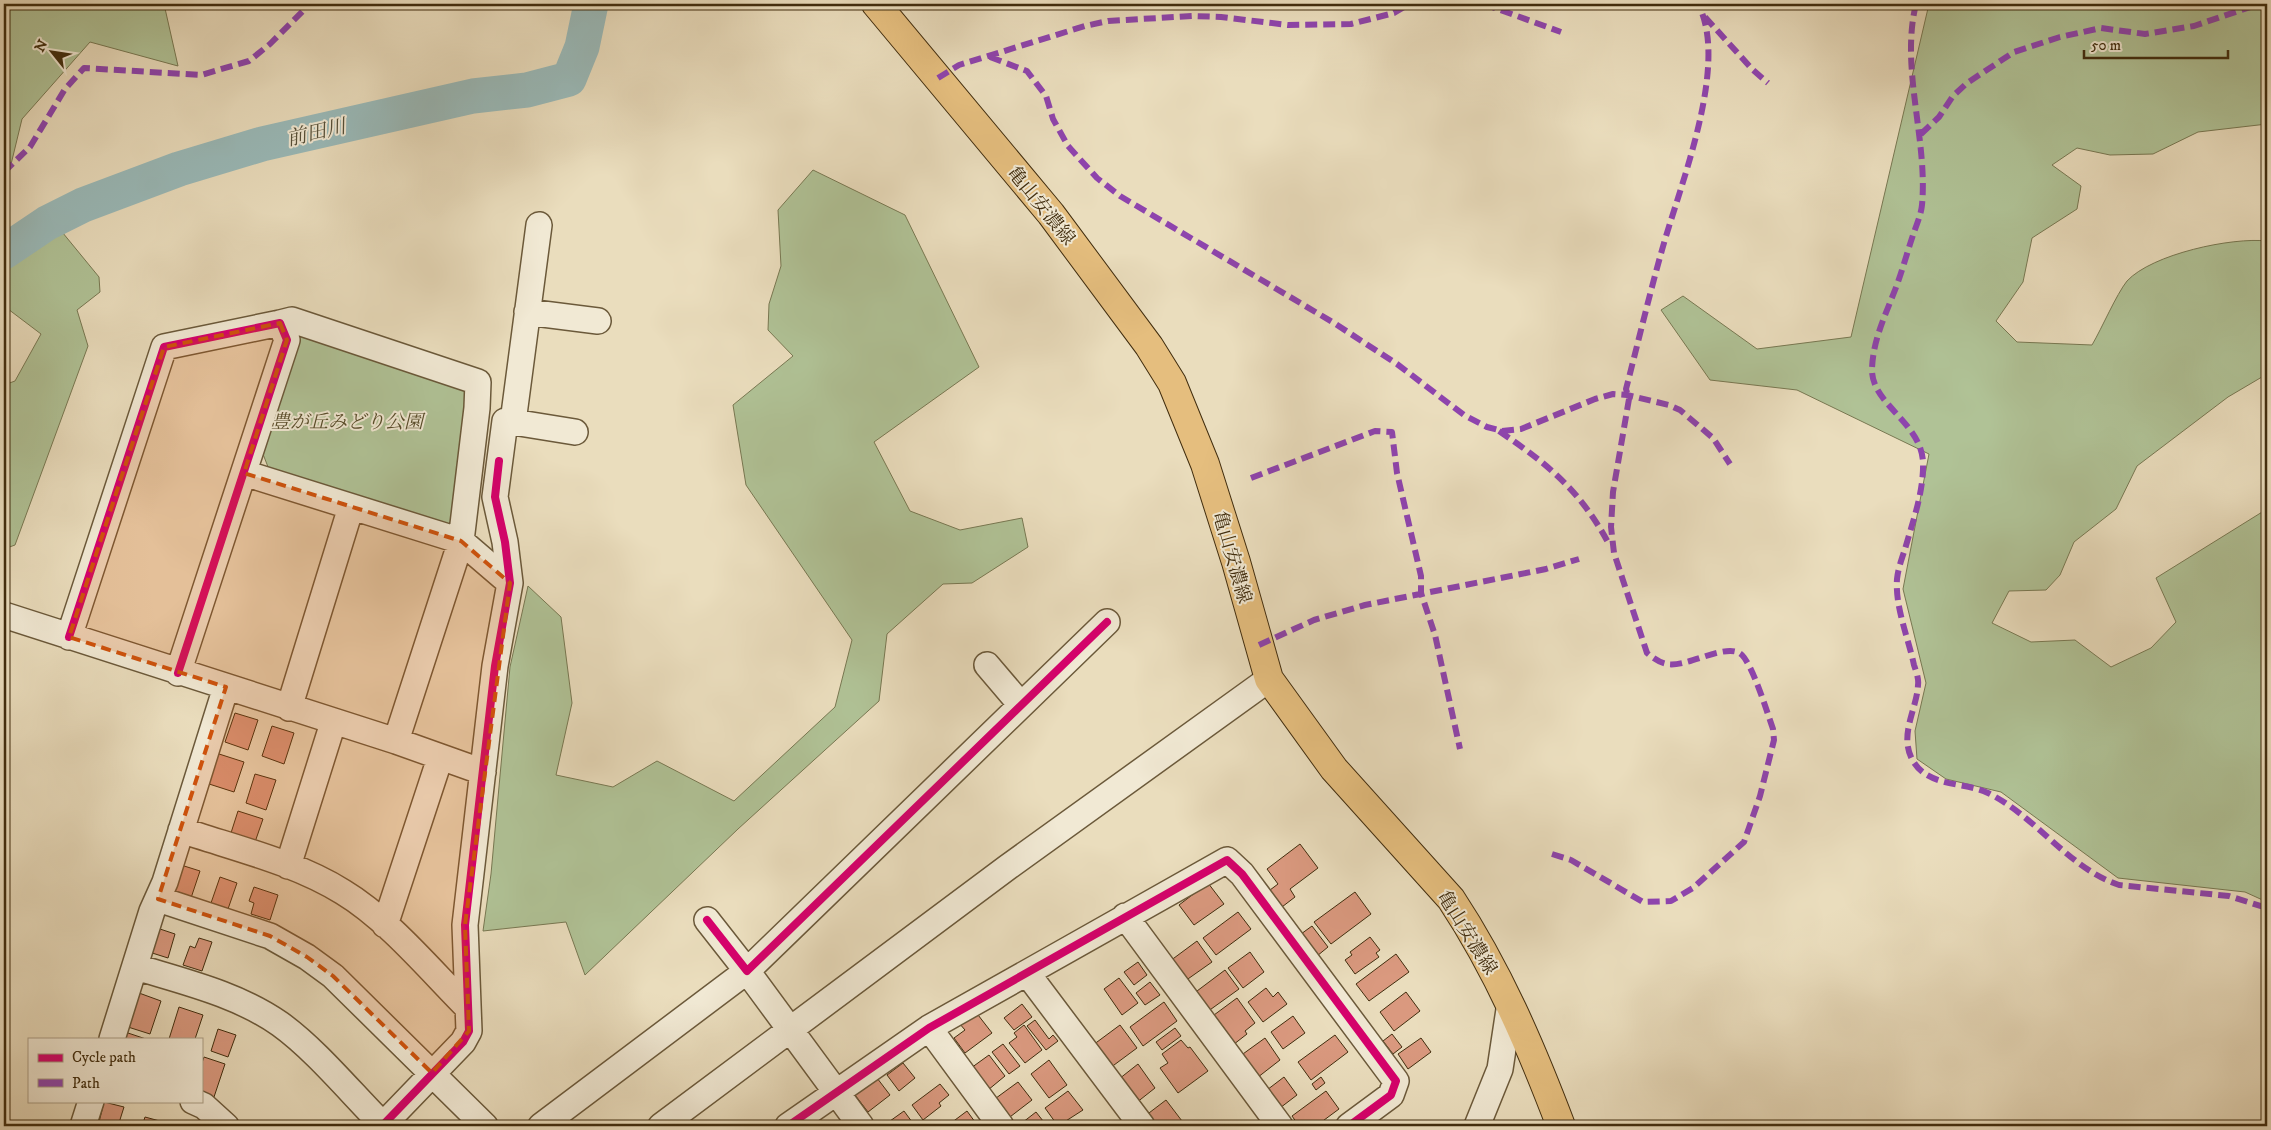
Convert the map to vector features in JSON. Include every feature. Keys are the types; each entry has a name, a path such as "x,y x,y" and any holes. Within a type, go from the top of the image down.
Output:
{"main road":[{"name":"亀山安濃線","path":"876,4 1051,214 1122,307 1172,383 1205,464 1236,562 1269,679 1334,769 1451,899 1465,921 1527,1037 1561,1126"}],"street":[{"path":"514,422 539,225"},
{"path":"527,312 598,321"},
{"path":"69,637 164,347 292,320 478,382 477,408 461,541 396,741"},
{"path":"178,673 286,340 280,323"},
{"path":"136,967 216,991 239,1001 280,1024 383,1126 463,1042 469,1031 465,925 495,666 510,583 505,542 495,497 505,421 575,432"},
{"path":"244,473 461,541 510,583"},
{"path":"288,708 351,507"},
{"path":"4,616 334,723 396,741 483,772"},
{"path":"541,1126 747,971 1107,622"},
{"path":"987,665 1021,705"},
{"path":"661,1126 1008,867 1269,679"},
{"path":"112,1038 126,989 136,967 226,687"},
{"path":"288,866 334,723"},
{"path":"385,925 440,758"},
{"path":"181,830 288,866 343,892 385,925 468,1008"},
{"path":"788,1126 834,1092 929,1028 1227,860 1242,874 1396,1081 1391,1095 1350,1126"},
{"path":"158,899 270,936 307,956 333,976 485,1126"},
{"path":"1125,916 1280,1126"},
{"path":"707,920 747,971 834,1092 861,1126"},
{"path":"1027,973 1142,1126"},
{"path":"1477,1126 1500,1069 1510,1003"},
{"path":"929,1028 1002,1126"},
{"path":"83,1126 90,1102"},
{"path":"198,1111 226,1126"}],"highlighted area":[{"path":"280,323 287,340 244,473 461,541 510,583 465,925 469,1031 432,1073 333,976 307,957 270,936 158,899 226,687 69,637 164,347"}],"green space":[{"path":"4,4 164,4 178,66 90,42 22,119 6,185 4,185"},
{"path":"1929,4 2267,4 2267,124 2198,132 2153,154 2110,155 2077,148 2052,165 2081,186 2077,209 2032,238 2023,282 1996,321 2017,342 2092,345 2123,287 2139,271 2173,255 2193,249 2252,240 2267,241 2267,374 2228,397 2137,466 2116,509 2074,542 2060,575 2046,590 2009,591 1992,623 2031,642 2075,640 2111,667 2151,648 2176,622 2156,578 2267,509 2267,902 2245,892 2118,878 2001,792 1946,779 1917,759 1915,731 1926,683 1903,589 1929,454 1797,390 1710,380 1661,310 1683,296 1757,349 1851,337"},
{"path":"813,170 905,215 979,367 874,442 910,511 960,530 1022,518 1028,547 972,583 943,584 887,634 879,701 738,829 585,975 566,922 483,931 491,874 510,667 528,586 561,617 572,703 556,775 613,787 657,761 734,801 835,707 852,640 746,485 733,405 793,356 768,330 769,304 781,266 778,210"},
{"path":"58,227 99,277 100,292 77,310 88,346 15,545 4,549 4,385 15,381 41,334 8,309 4,299 4,261"},
{"name":"豊が丘みどり公園","path":"301,329 472,388 457,531 270,472 261,449"}],"building":[{"path":"235,713 258,720 248,750 225,742"},
{"path":"272,726 294,733 284,764 262,756"},
{"path":"216,753 244,762 234,792 206,783"},
{"path":"255,774 276,780 266,810 246,803"},
{"path":"238,811 263,819 254,845 230,836"},
{"path":"1300,844 1318,868 1290,889 1295,897 1278,910 1266,893 1278,884 1267,869"},
{"path":"181,865 200,871 191,898 172,891"},
{"path":"220,877 237,883 228,909 211,903"},
{"path":"1208,883 1224,904 1194,925 1179,905"},
{"path":"254,887 278,895 270,920 251,914 254,903 249,901"},
{"path":"1355,892 1371,914 1331,944 1314,922"},
{"path":"1238,912 1251,929 1216,955 1203,938"},
{"path":"1312,926 1328,947 1317,956 1301,934"},
{"path":"157,928 175,934 168,958 149,952"},
{"path":"1370,937 1380,950 1376,953 1379,957 1355,974 1345,960 1352,955 1350,952"},
{"path":"199,938 212,942 202,971 183,965 190,946 195,948"},
{"path":"1197,941 1212,962 1185,981 1170,961"},
{"path":"1250,952 1264,972 1243,988 1228,968"},
{"path":"1396,954 1409,972 1369,1001 1356,984"},
{"path":"1138,962 1147,975 1134,985 1124,972"},
{"path":"1225,970 1239,989 1207,1012 1193,994"},
{"path":"1119,978 1138,1003 1122,1015 1104,989"},
{"path":"1150,982 1160,995 1145,1005 1136,993"},
{"path":"1266,988 1273,997 1278,992 1287,1004 1263,1022 1248,1002"},
{"path":"1406,992 1420,1011 1394,1031 1380,1012"},
{"path":"139,993 161,1001 150,1034 128,1027"},
{"path":"1237,998 1255,1023 1245,1031 1247,1034 1229,1048 1217,1033 1224,1028 1214,1015"},
{"path":"1164,1002 1177,1021 1143,1046 1130,1027"},
{"path":"1022,1004 1032,1017 1014,1030 1004,1018"},
{"path":"179,1007 203,1015 195,1038 169,1038"},
{"path":"975,1011 992,1033 965,1053 954,1038 965,1030 959,1023"},
{"path":"1293,1016 1305,1033 1283,1049 1271,1032"},
{"path":"1035,1020 1049,1039 1053,1035 1058,1041 1046,1050 1027,1026"},
{"path":"1024,1025 1042,1050 1025,1063 1009,1043 1017,1037 1014,1033"},
{"path":"1120,1025 1137,1048 1110,1068 1093,1045"},
{"path":"1175,1028 1181,1036 1162,1050 1156,1042"},
{"path":"218,1029 236,1035 228,1057 211,1051"},
{"path":"122,1031 143,1038 120,1038"},
{"path":"1392,1034 1402,1047 1393,1054 1383,1041"},
{"path":"1335,1035 1348,1052 1311,1080 1298,1062"},
{"path":"1265,1038 1280,1060 1253,1081 1236,1059"},
{"path":"1421,1038 1431,1052 1408,1069 1398,1054"},
{"path":"1181,1040 1188,1048 1190,1047 1208,1071 1178,1093 1160,1068 1168,1063 1162,1054"},
{"path":"1003,1044 1020,1066 1009,1074 992,1052"},
{"path":"989,1055 1005,1076 988,1090 971,1068"},
{"path":"204,1057 225,1064 214,1097 202,1093 202,1063"},
{"path":"1049,1060 1067,1085 1049,1098 1031,1074"},
{"path":"903,1063 915,1078 899,1091 887,1075"},
{"path":"1138,1064 1155,1088 1136,1103 1119,1079"},
{"path":"1284,1077 1297,1095 1276,1111 1263,1093"},
{"path":"1321,1077 1325,1083 1316,1090 1312,1084"},
{"path":"877,1078 890,1095 868,1112 855,1095"},
{"path":"1018,1082 1032,1100 1006,1120 992,1101"},
{"path":"940,1084 949,1095 939,1103 941,1106 923,1120 912,1105"},
{"path":"1068,1091 1083,1110 1058,1126 1045,1108"},
{"path":"1326,1091 1339,1109 1316,1126 1299,1126 1292,1116"},
{"path":"1166,1100 1182,1121 1175,1126 1152,1126 1145,1116"},
{"path":"104,1102 124,1107 118,1126 98,1126"},
{"path":"904,1111 915,1126 883,1126"},
{"path":"967,1111 978,1126 953,1126 951,1123"},
{"path":"1036,1112 1047,1126 1018,1126"},
{"path":"145,1117 167,1123 166,1126 142,1126"}],"waterway":[{"name":"前田川","path":"4,252 47,223 83,205 179,169 262,144 473,96 527,90 569,79 582,47 591,4"}],"marked path":[{"path":"4,172 30,147 65,89 84,68 201,75 249,61 270,44 310,4"},
{"path":"938,78 959,65 1085,26 1108,21 1192,16 1221,17 1288,25 1351,24 1394,13 1409,4"},
{"path":"1484,4 1561,32"},
{"path":"1552,854 1571,860 1643,902 1671,901 1693,888 1744,842 1760,796 1774,740 1773,729 1759,690 1751,669 1742,655 1727,651 1685,662 1667,664 1662,663 1647,653 1614,553 1611,527 1613,492 1629,399 1626,389 1662,250 1690,159 1705,91 1708,59 1706,29 1698,4"},
{"path":"1916,4 1912,28 1911,53 1923,180 1922,205 1920,217 1877,338 1872,369 1879,393 1914,436 1920,448 1923,462 1920,495 1897,579 1900,611 1918,680 1917,694 1907,739 1911,757 1917,767 1935,779 1978,789 2006,803 2084,867 2119,885 2229,896 2267,908"},
{"path":"1921,134 1939,117 1953,96 1967,83 2014,52 2060,37 2101,28 2145,34 2194,26 2259,4"},
{"path":"1705,17 1753,70 1768,83"},
{"path":"990,57 1027,71 1046,96 1053,119 1068,146 1097,178 1120,196 1334,323 1397,364 1464,415 1487,427 1502,431 1521,429 1595,399 1613,394 1627,395 1669,405 1680,410 1713,438 1730,464"},
{"path":"1251,478 1375,431 1392,432 1397,473 1421,576 1421,593 1435,635 1460,749"},
{"path":"1499,431 1548,468 1575,494 1610,546"},
{"path":"1259,645 1314,620 1365,605 1546,569 1579,559"}],"cycle path":[{"path":"69,637 164,347 280,323 287,340 178,673"},
{"path":"382,1126 463,1042 469,1031 465,925 495,666 510,583 505,542 495,497 499,461"},
{"path":"707,920 747,971 1107,622"},
{"path":"788,1126 929,1028 1227,860 1242,874 1396,1081 1391,1095 1349,1126"}]}
